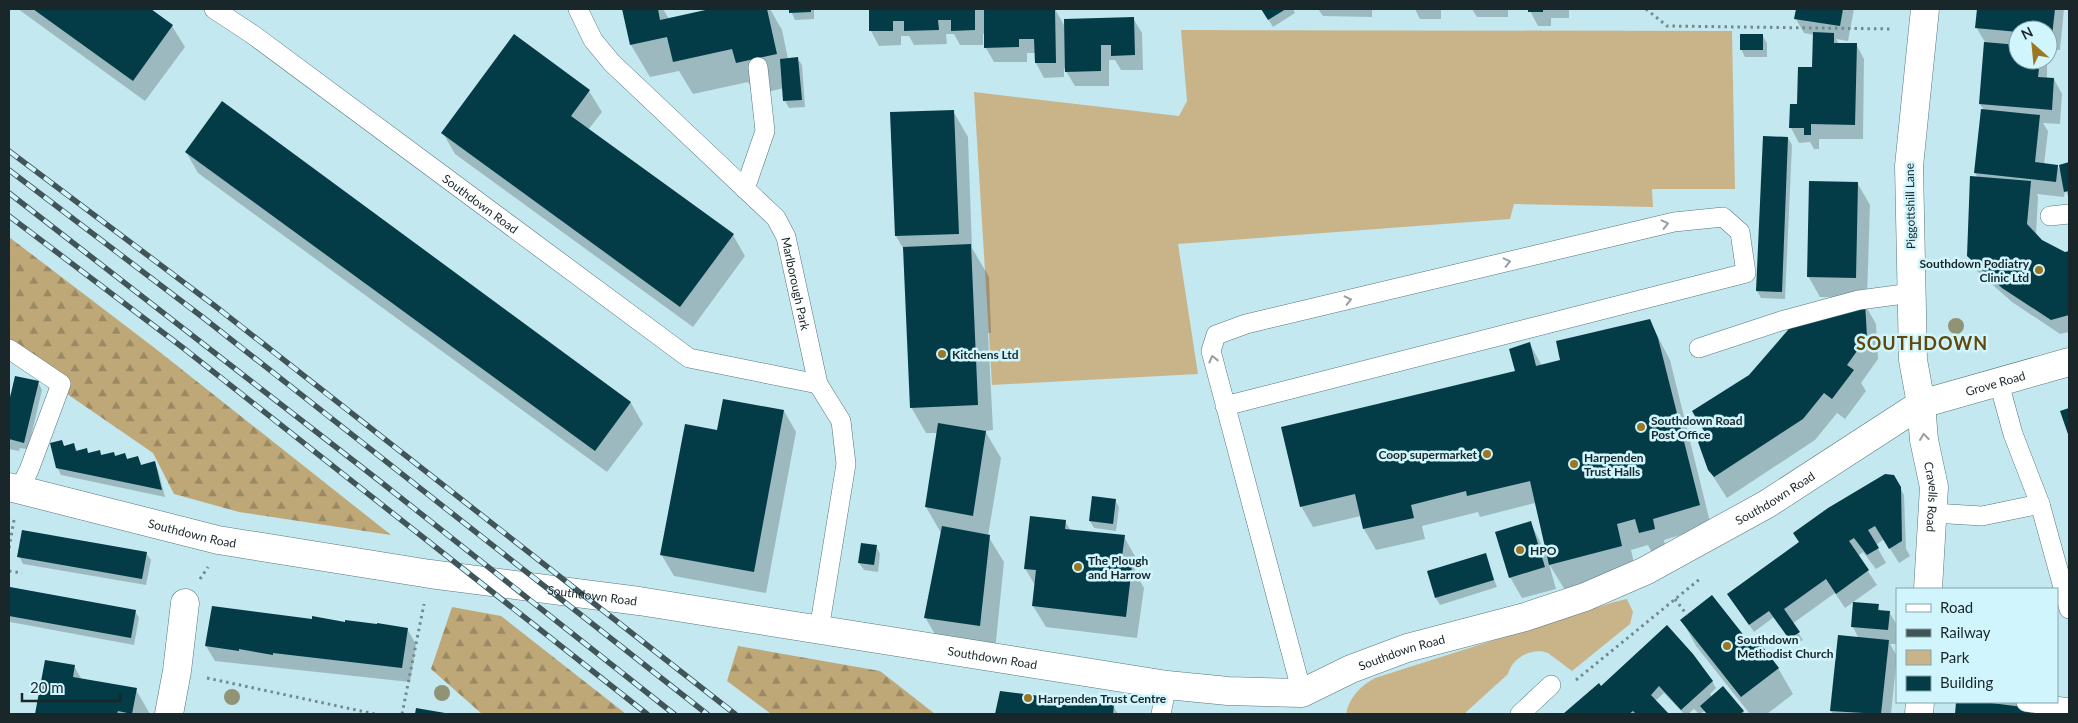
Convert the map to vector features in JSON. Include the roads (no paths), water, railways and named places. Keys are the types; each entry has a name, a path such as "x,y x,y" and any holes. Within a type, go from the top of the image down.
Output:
{"street":[{"name":"Piggottshill Lane","path":"1921,404 1913,360 1909,166 1923,19"},
{"name":"Grove Road","path":"1921,404 2069,362"},
{"name":"Cravells Road","path":"1921,404 1924,440 1934,487 1928,588"},
{"name":"Southdown Road","path":"14,488 218,540 430,574 638,601 1166,686 1228,691 1305,703 1351,669 1407,648 1525,617 1585,597 1645,571 1767,504 1921,404"},
{"path":"169,714 177,671 185,603"}],"lane":[{"name":"Southdown Road","path":"214,9 252,34 689,358 818,384"},
{"name":"Marlborough Park","path":"578,9 593,40 612,63 776,218 786,237 818,384 841,421 846,464 819,630"},
{"path":"745,189 765,131 758,67"},
{"path":"2050,216 2069,214"},
{"path":"1225,406 1746,273 1740,232 1724,217 1674,222 1246,324 1216,335 1211,351 1225,406 1305,703"},
{"path":"1699,348 1781,321 1859,300 1912,293"},
{"path":"9,349 61,384 29,470 14,488"},
{"path":"1999,383 2013,434 2040,504 2069,609"},
{"path":"1933,514 1982,516 2040,504"},
{"path":"1520,714 1551,685"},
{"path":"1161,714 1166,686"},
{"path":"2033,703 2069,708"}],"railway":[{"path":"9,151 215,306 735,714"},
{"path":"9,170 205,319 707,714"},
{"path":"9,193 377,479 674,714"},
{"path":"9,216 182,347 647,714"}],"place":[{"name":"Southdown Podiatry Clinic Ltd","path":"2039,270"},
{"name":"Kitchens Ltd","path":"942,354"},
{"name":"Southdown Road Post Office","path":"1641,427"},
{"name":"Coop supermarket","path":"1487,454"},
{"name":"Harpenden Trust Halls","path":"1574,464"},
{"name":"HPO","path":"1520,550"},
{"name":"The Plough and Harrow","path":"1078,567"},
{"name":"Southdown Methodist Church","path":"1727,646"},
{"name":"Harpenden Trust Centre","path":"1028,698"}],"district":[{"name":"SOUTHDOWN","path":"1922,343"}]}
